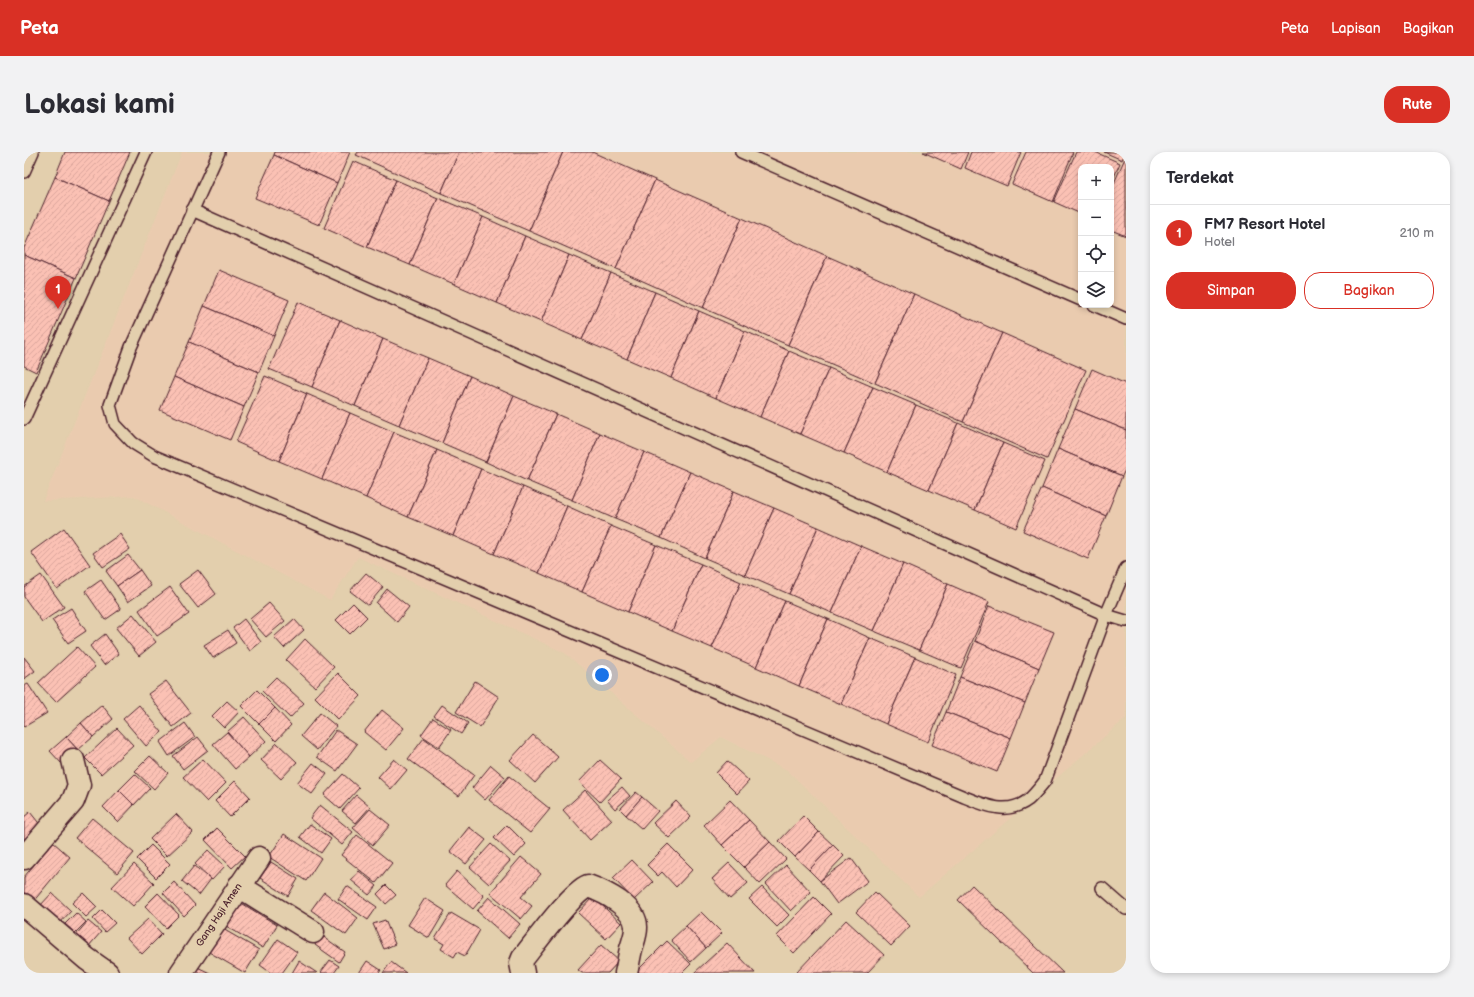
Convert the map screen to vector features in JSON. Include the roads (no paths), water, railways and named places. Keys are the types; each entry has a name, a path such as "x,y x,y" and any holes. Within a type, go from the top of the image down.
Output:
{"street":[{"path":"24,858 73,801 79,785 73,760"},
{"name":"Gang Haji Amen","path":"181,973 259,858"},
{"path":"239,886 313,932"},
{"path":"523,973 521,963 523,958 566,906 583,888 588,886 614,899 631,911 636,920 636,929 626,973"},
{"path":"24,905 87,959 107,973"}],"lane":[{"path":"24,419 146,152"},
{"path":"219,152 131,348 110,405 115,424 133,443 154,456 990,807 1010,809 1028,800 1045,781 1106,615 1126,568"},
{"path":"741,152 1078,299"},
{"path":"24,172 29,155"},
{"path":"192,210 1106,615 1126,620"},
{"path":"1101,308 1126,319"},
{"path":"1102,888 1126,909"}],"place":[{"name":"FM7 Resort Hotel","path":"58,309"}]}
